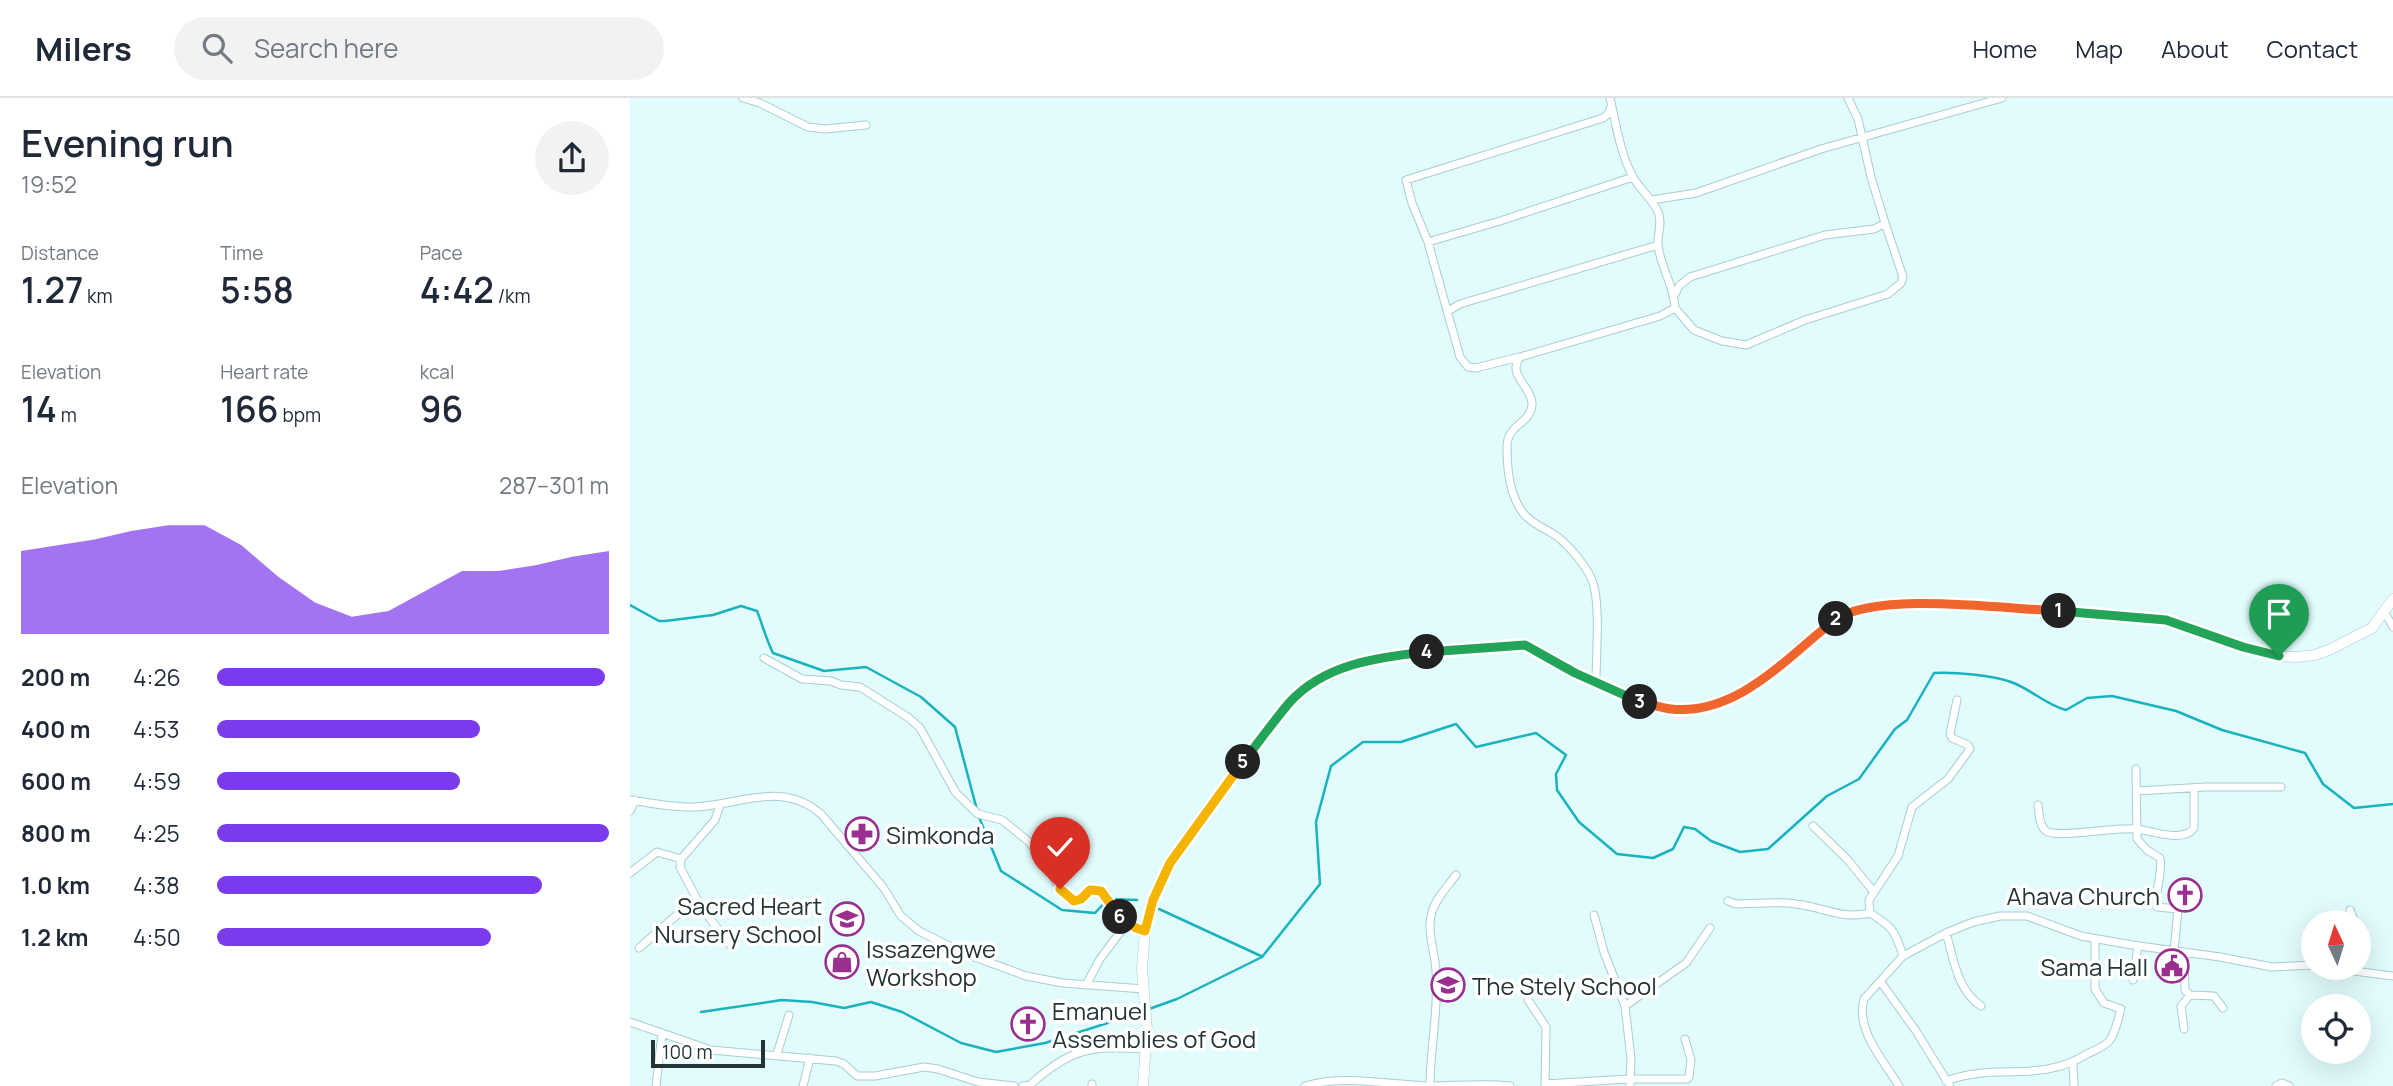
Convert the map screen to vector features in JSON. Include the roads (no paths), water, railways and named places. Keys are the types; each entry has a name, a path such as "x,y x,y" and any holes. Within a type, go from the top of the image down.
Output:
{"street":[{"path":"743,98 760,103 808,127 825,129 866,125"},
{"path":"1611,100 1622,149 1633,177 1652,200 1661,222 1658,245 1675,294 1675,308 1694,330 1722,341 1746,345 1805,320 1888,294 1903,277 1885,223 1858,119 1848,98"},
{"path":"1652,200 1696,193 1778,163 2002,98"},
{"path":"1611,100 1611,110 1603,118 1406,180 1412,203 1428,242 1437,283 1448,311 1460,357 1468,366 1476,368 1520,357 1660,316 1675,308"},
{"path":"1428,242 1633,177"},
{"path":"1675,294 1679,286 1690,277 1825,235 1874,229 1885,223"},
{"path":"1448,311 1471,301 1658,245"},
{"path":"1520,357 1515,371 1532,400 1529,415 1508,435 1507,447 1513,489 1523,513 1538,527 1564,543 1585,568 1595,589 1596,681"},
{"path":"1143,1086 1147,1023 1142,969 1145,931 1153,900 1170,863 1242,763 1291,702 1315,682 1362,661 1386,656 1525,645 1575,673 1640,702 1671,709 1694,709 1722,702 1773,671 1839,617 1872,606 1944,603 2092,612 2166,620 2243,647 2279,656 2296,657 2315,655 2372,628 2393,599"},
{"path":"2385,613 2393,625"},
{"path":"764,658 802,679 860,687 909,718 920,728 953,788 978,814 1002,820 1028,841 1042,857 1060,889 1069,899 1078,901 1090,890 1101,891 1119,916 1145,931"},
{"path":"1870,913 1869,900 1898,856 1912,807 1948,779 1970,749 1950,734 1950,722 1957,700"},
{"path":"2136,769 2135,829 2140,844 2160,858 2156,904 2160,908 2178,909 2174,951"},
{"path":"2038,805 2042,825 2045,830 2051,832 2135,829 2159,834 2190,832 2193,828 2194,788"},
{"path":"2136,791 2281,788"},
{"path":"630,811 632,800 680,807 720,805 772,796 794,798 821,814 883,887 901,916 912,927 961,952 1026,976 1086,985 1144,989"},
{"path":"720,805 715,820 681,859 680,867 701,907 731,946"},
{"path":"1813,826 1847,859 1874,892"},
{"path":"630,873 657,852 681,859"},
{"path":"1430,1086 1430,1054 1436,1001 1436,970 1430,923 1437,901 1456,875"},
{"path":"1728,901 1735,904 1798,904 1838,915 1856,916 1870,913 1895,931 1903,956"},
{"path":"639,948 685,908 701,907"},
{"path":"1594,915 1604,952 1625,1006 1631,1059 1630,1082"},
{"path":"1899,1086 1864,1026 1864,999 1903,956 1946,933 1984,919 2014,915 2038,919 2095,939 2283,968 2301,966"},
{"path":"1086,985 1100,959 1127,923"},
{"path":"1625,1006 1686,963 1710,928"},
{"path":"1946,933 1962,988 1971,1000 1981,1006"},
{"path":"1880,981 1916,1031 1948,1084 1966,1074 2040,1071 2073,1063 2109,1040 2121,1009 2104,1003 2095,989 2095,939"},
{"path":"2133,980 2138,946"},
{"path":"2184,952 2185,990 2190,995 2214,996 2222,1008"},
{"path":"2371,971 2393,975"},
{"path":"2184,1029 2181,1006 2190,995"},
{"path":"1528,1000 1546,1027 1545,1085 1688,1078 1691,1060 1685,1039"},
{"path":"778,1054 789,1015"},
{"path":"630,1022 711,1049 841,1062 857,1076 925,1066 966,1080 1014,1086"},
{"path":"656,1086 662,1033"},
{"path":"1023,1086 1030,1085 1064,1058 1081,1052 1113,1047 1146,1049"},
{"path":"803,1086 810,1058"},
{"path":"2073,1063 2074,1086"},
{"path":"1305,1086 1366,1081 1430,1086 1510,1086"},
{"path":"2276,1086 2279,1083 2289,1086"}],"waterway":[{"path":"630,605 659,621 713,615 741,606 757,611 773,653 824,671 866,667 921,697 955,727 977,810"},
{"path":"1149,1009 1177,999 1262,957 1320,884 1316,822 1331,766 1363,742 1401,742 1456,724 1476,747 1536,733 1566,755 1556,774 1557,790 1579,822 1617,854 1653,858 1673,849 1684,827 1695,829 1711,841 1740,852 1768,849 1827,796 1859,779 1895,729 1907,720 1934,673 1973,674 2003,680 2066,710 2087,698 2112,696 2176,711 2222,730 2305,753 2323,784 2354,808 2393,804"},
{"path":"979,817 1001,871 1062,910 1095,913 1108,899 1137,900"},
{"path":"1159,909 1261,956"},
{"path":"701,1012 782,1000 844,1008 871,1002 902,1012 961,1043 996,1052 1045,1043 1142,1012"}],"place":[{"name":"Simkonda","path":"862,834"},
{"name":"Ahava Church","path":"2185,895"},
{"name":"Sacred Heart Nursery School","path":"847,919"},
{"name":"Issazengwe Workshop","path":"842,962"},
{"name":"Sama Hall","path":"2172,966"},
{"name":"The Stely School","path":"1448,985"},
{"name":"Emanuel Assemblies of God","path":"1028,1024"}]}
